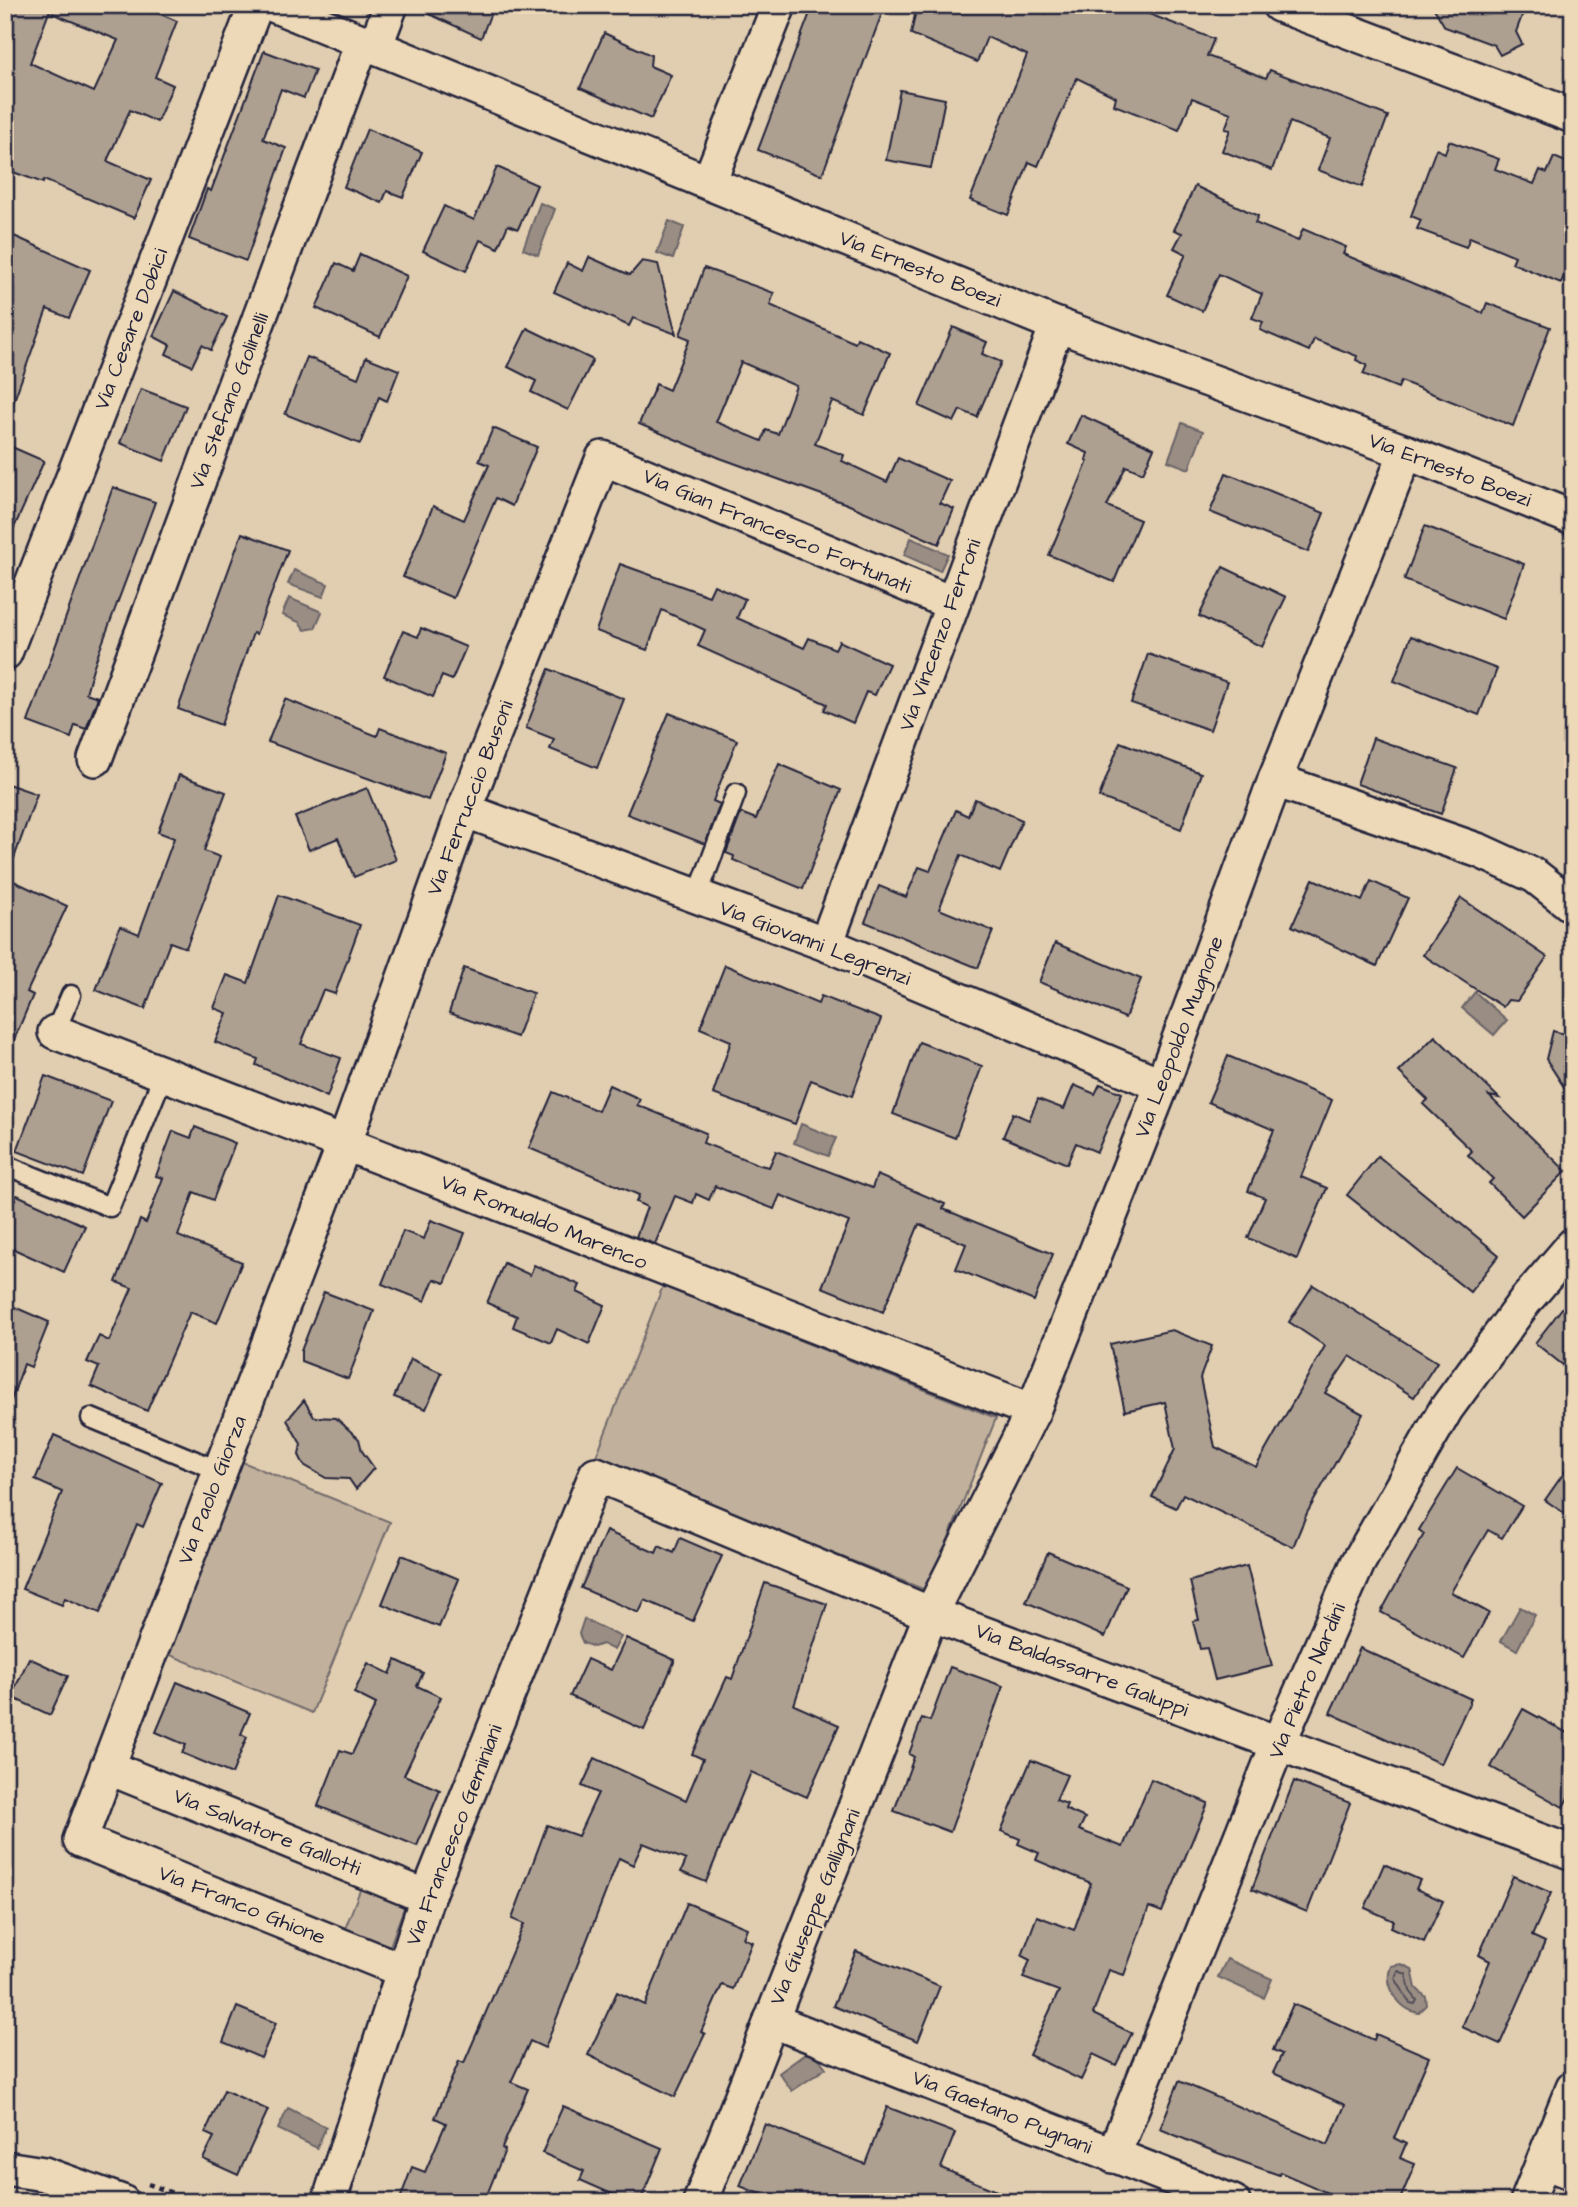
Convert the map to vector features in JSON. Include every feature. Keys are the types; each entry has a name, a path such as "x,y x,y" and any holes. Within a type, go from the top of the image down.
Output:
{"street":[{"name":"Via Cesare Dobici","path":"5,653 256,5"},
{"name":"Via Ernesto Boezi","path":"274,5 1057,326 1406,452 1573,518"},
{"name":"Via Stefano Golinelli","path":"95,759 369,45 391,5"},
{"path":"709,182 779,5"},
{"path":"1279,5 1573,116"},
{"name":"Via Vincenzo Ferroni","path":"826,944 951,603 1057,326"},
{"name":"Via Leopoldo Mugnone","path":"931,1614 1033,1411 1162,1085 1275,780 1406,452"},
{"name":"Via Gian Francesco Fortunati","path":"603,458 951,603"},
{"name":"Via Ferruccio Busoni","path":"345,1142 464,810 603,458"},
{"path":"1275,780 1489,855 1535,876 1573,906"},
{"name":"Via Giovanni Legrenzi","path":"464,810 826,944 1162,1085"},
{"name":"Via Romualdo Marenco","path":"55,1032 345,1142 649,1265 1033,1411"},
{"name":"Via Paolo Giorza","path":"80,1839 345,1142"},
{"name":"Via Pietro Nardini","path":"1113,2156 1279,1744 1358,1563 1447,1409 1525,1301 1573,1245"},
{"name":"Via Baldassarre Galuppi","path":"596,1474 931,1614 1573,1853"},
{"name":"Via Francesco Geminiani","path":"329,2202 427,1897 596,1474"},
{"name":"Via Giuseppe Gallignani","path":"700,2202 931,1614"},
{"name":"Via Salvatore Gallotti","path":"107,1767 427,1897"},
{"name":"Via Franco Ghione","path":"80,1839 404,1970"},
{"name":"Via Gaetano Pugnani","path":"771,2020 1233,2202"},
{"path":"1527,2202 1558,2168 1573,2087"},
{"path":"5,2168 44,2174 107,2199"}],"lane":[{"path":"697,897 736,793"},
{"path":"55,1032 71,995"},
{"path":"10,1167 110,1207 164,1073"},
{"path":"91,1418 220,1471"}],"shaded area":[{"path":"663,1286 996,1418 928,1591 595,1459"},
{"path":"240,1461 390,1522 312,1713 163,1652"},
{"path":"362,1885 406,1902 390,1946 345,1929"}],"water":[{"path":"540,203 555,209 538,255 523,249"},
{"path":"669,221 684,227 673,259 657,253"},
{"path":"1182,423 1203,431 1189,469 1168,461"},
{"path":"911,538 948,554 940,571 904,555"},
{"path":"294,570 328,584 323,597 288,584"},
{"path":"289,598 322,612 315,628 305,630 299,622 282,615"},
{"path":"1475,992 1507,1020 1494,1035 1462,1008"},
{"path":"801,1124 836,1138 828,1156 794,1143"},
{"path":"1520,1607 1535,1615 1517,1650 1501,1641"},
{"path":"584,1619 621,1637 614,1650 602,1644 594,1647 583,1643 579,1634"},
{"path":"1227,1959 1272,1979 1264,1998 1218,1977"},
{"path":"1401,1964 1412,1969 1416,1988 1426,1997 1427,2005 1419,2013 1399,2002 1391,1988 1391,1966"},
{"path":"812,2049 826,2068 792,2091 779,2073"},
{"path":"288,2108 326,2127 317,2148 278,2129"}],"building":[{"path":"5,5 140,5 177,21 155,77 173,85 157,122 130,110 107,161 151,180 134,218 44,180 43,183 5,169","holes":["49,12 118,40 94,92 30,63"]},
{"path":"410,5 494,5 481,38"},
{"path":"813,5 885,5 822,175 758,150"},
{"path":"917,5 1030,5 1046,13 1049,5 1126,5 1214,39 1207,56 1266,78 1270,70 1388,116 1362,187 1318,170 1330,138 1290,122 1272,170 1222,151 1230,130 1225,129 1231,113 1192,98 1179,130 1114,105 1116,97 1077,78 1038,166 1029,162 1008,215 970,200 1027,55 987,37 977,62 911,34"},
{"path":"1432,5 1526,5 1516,32 1522,44 1500,55 1494,45 1445,27"},
{"path":"604,33 651,55 650,66 671,75 651,119 580,88"},
{"path":"264,51 315,70 304,98 281,89 263,139 286,148 246,261 189,239 207,189 211,191"},
{"path":"900,90 945,99 931,168 886,160"},
{"path":"367,129 422,152 403,197 387,191 382,203 344,187"},
{"path":"1449,141 1499,159 1495,169 1534,184 1540,170 1547,173 1554,157 1573,165 1573,274 1566,271 1561,283 1512,263 1515,256 1470,237 1466,247 1417,229 1421,220 1411,216 1436,149 1445,153"},
{"path":"497,167 537,185 518,229 508,225 498,248 480,240 466,271 423,251 444,206 474,220"},
{"path":"1195,186 1258,216 1255,223 1298,241 1303,229 1346,247 1343,254 1483,313 1487,303 1550,327 1513,426 1401,381 1398,388 1363,374 1367,365 1356,360 1357,356 1314,339 1309,351 1260,330 1263,322 1252,318 1262,294 1219,274 1202,311 1167,295 1186,254 1174,248 1182,233 1174,230"},
{"path":"5,232 90,270 69,318 47,309 8,417 5,416"},
{"path":"360,254 407,276 380,337 316,308 336,263 353,271"},
{"path":"589,257 630,275 642,261 658,264 676,334 633,318 629,326 554,292 567,263 583,271"},
{"path":"704,268 774,293 770,305 855,343 857,338 890,353 864,415 832,401 815,444 844,455 842,461 887,482 898,458 950,481 940,503 954,509 939,544 847,504 720,458 639,424 656,384 669,390 690,339 680,335","holes":["741,362 796,386 778,434 766,430 762,441 716,422"]},
{"path":"174,291 227,317 211,350 202,345 192,366 166,354 170,345 153,336"},
{"path":"953,327 987,342 982,354 1001,362 977,417 960,410 954,422 919,406"},
{"path":"527,328 593,360 568,410 531,392 536,381 508,367"},
{"path":"307,357 358,378 366,357 399,370 387,401 379,397 360,444 285,414"},
{"path":"141,389 186,406 164,461 120,443"},
{"path":"1081,415 1154,448 1143,473 1126,466 1107,506 1140,520 1114,582 1049,555 1088,461 1088,453 1068,444"},
{"path":"493,428 537,447 512,506 496,498 453,598 403,577 433,506 464,520 489,465 479,461"},
{"path":"5,444 44,461 5,548"},
{"path":"1226,473 1324,513 1308,552 1210,512"},
{"path":"113,487 155,502 93,668 86,693 98,697 86,729 75,725 71,738 28,722"},
{"path":"1425,526 1524,564 1504,619 1404,580"},
{"path":"242,533 288,550 256,634 253,633 221,725 178,709"},
{"path":"620,564 709,596 714,585 745,599 737,618 804,648 809,638 835,649 839,641 889,664 875,695 866,692 853,723 824,710 827,704 698,646 705,630 662,610 647,650 596,631"},
{"path":"1223,567 1286,597 1262,647 1199,616"},
{"path":"421,628 466,647 452,680 442,676 433,697 384,676 403,631 418,637"},
{"path":"1411,636 1497,669 1479,715 1394,681"},
{"path":"1148,654 1227,682 1210,730 1131,703"},
{"path":"549,669 624,699 597,768 550,749 554,739 526,728"},
{"path":"285,699 377,736 380,728 446,753 428,800 268,742"},
{"path":"669,713 737,740 713,801 720,804 705,844 627,814"},
{"path":"1373,738 1457,768 1441,814 1357,784"},
{"path":"1120,742 1201,773 1181,829 1099,797"},
{"path":"779,764 841,790 803,889 733,860 734,856 726,853 741,813 756,819"},
{"path":"179,775 226,792 204,851 220,857 186,948 170,942 145,1009 96,990 120,926 139,934 174,838 158,832"},
{"path":"5,783 37,794 8,875 5,874"},
{"path":"367,788 396,860 354,877 338,838 309,850 295,817"},
{"path":"975,799 1022,820 1000,872 961,855 939,909 993,931 978,968 865,922 879,886 906,897 919,867 930,871 956,810 968,816"},
{"path":"5,877 67,906 27,992 33,995 5,1061"},
{"path":"1313,879 1362,901 1371,881 1408,898 1377,966 1292,926"},
{"path":"279,895 360,925 335,994 323,990 301,1044 341,1058 327,1097 256,1065 258,1059 215,1042 227,1013 214,1008 227,975 248,983"},
{"path":"1461,898 1547,957 1517,1001 1508,1000 1503,1007 1423,955"},
{"path":"1055,943 1141,979 1125,1018 1039,982"},
{"path":"725,965 818,1004 821,996 881,1019 852,1096 811,1080 795,1124 713,1094 731,1041 700,1028"},
{"path":"464,968 533,993 517,1037 449,1013"},
{"path":"1553,1031 1573,1036 1573,1101 1546,1059"},
{"path":"1435,1036 1499,1098 1489,1096 1566,1171 1522,1216 1489,1183 1493,1179 1468,1155 1472,1151 1423,1104 1428,1100 1399,1072"},
{"path":"919,1042 982,1066 955,1138 893,1114"},
{"path":"1228,1056 1332,1100 1301,1177 1327,1188 1297,1259 1248,1238 1265,1198 1248,1191 1274,1130 1208,1102"},
{"path":"45,1076 111,1101 83,1176 17,1151"},
{"path":"1100,1084 1122,1093 1097,1152 1076,1143 1067,1164 1003,1137 1013,1113 1029,1120 1038,1099 1064,1109 1074,1085 1095,1094"},
{"path":"609,1085 640,1099 637,1105 706,1133 703,1143 760,1165 769,1167 776,1151 872,1188 877,1175 945,1204 943,1209 1053,1254 1034,1301 956,1269 966,1244 919,1224 883,1312 822,1287 849,1222 780,1195 774,1209 715,1186 709,1200 696,1194 693,1203 675,1196 655,1244 636,1237 647,1207 636,1202 639,1195 529,1148 553,1092 598,1111"},
{"path":"195,1127 235,1143 213,1200 194,1192 178,1236 242,1262 217,1323 190,1312 147,1411 91,1386 99,1367 87,1362 99,1336 109,1341 132,1288 116,1282 140,1220 146,1223 163,1178 156,1176 173,1131 191,1138"},
{"path":"1378,1156 1499,1255 1470,1292 1347,1195"},
{"path":"17,1195 85,1226 64,1272 5,1245 5,1220"},
{"path":"431,1220 465,1233 445,1283 434,1279 425,1301 382,1284 403,1231 424,1239"},
{"path":"504,1263 530,1275 534,1265 580,1285 577,1292 605,1305 589,1344 557,1329 551,1343 513,1327 517,1316 487,1303"},
{"path":"1313,1285 1437,1362 1414,1397 1350,1356 1325,1393 1363,1414 1307,1513 1293,1547 1183,1494 1176,1508 1152,1497 1175,1449 1165,1402 1125,1411 1110,1344 1172,1330 1212,1346 1200,1378 1215,1447 1256,1467 1325,1346 1289,1322"},
{"path":"324,1292 374,1311 348,1379 301,1361 301,1351"},
{"path":"1573,1294 1573,1373 1535,1343"},
{"path":"12,1306 49,1322 31,1367 24,1364 8,1409 5,1409 5,1323"},
{"path":"411,1359 442,1373 426,1409 394,1397"},
{"path":"304,1400 314,1417 336,1418 359,1439 362,1451 374,1468 356,1489 349,1479 326,1478 304,1465 299,1455 301,1444 287,1420"},
{"path":"54,1435 162,1483 143,1527 137,1524 100,1613 65,1598 62,1605 22,1589 62,1492 35,1480"},
{"path":"1573,1460 1573,1519 1545,1500"},
{"path":"1457,1468 1522,1506 1502,1538 1488,1530 1451,1592 1489,1613 1464,1658 1381,1612 1424,1534 1419,1530"},
{"path":"606,1531 656,1553 659,1546 674,1553 680,1538 722,1556 693,1621 645,1600 639,1613 581,1588"},
{"path":"1048,1552 1127,1586 1105,1637 1026,1602"},
{"path":"402,1555 459,1579 439,1627 382,1604"},
{"path":"1247,1566 1272,1666 1215,1680 1207,1648 1200,1649 1193,1621 1199,1620 1190,1581"},
{"path":"765,1583 827,1604 794,1705 839,1725 807,1797 751,1772 706,1882 681,1872 686,1860 643,1843 633,1865 619,1858 545,2048 530,2041 511,2082 528,2089 502,2148 505,2150 484,2202 399,2202 412,2167 425,2172 446,2123 435,2118 459,2061 464,2063 524,1924 512,1919 547,1825 578,1836 598,1793 582,1786 595,1758 686,1800 703,1759 692,1754 727,1677 732,1679"},
{"path":"626,1638 675,1660 644,1730 570,1696 587,1659 611,1670"},
{"path":"1360,1648 1471,1699 1441,1764 1330,1713"},
{"path":"29,1658 68,1676 50,1715 11,1697"},
{"path":"396,1660 423,1673 417,1686 441,1697 404,1775 440,1790 417,1846 318,1806 340,1750 352,1754 376,1704 354,1693 368,1663 390,1674"},
{"path":"950,1667 1003,1686 950,1832 894,1811 914,1757 909,1754 922,1718 930,1721"},
{"path":"177,1682 250,1713 241,1734 247,1737 232,1774 182,1753 186,1745 156,1732"},
{"path":"1523,1709 1573,1736 1573,1789 1563,1807 1491,1767"},
{"path":"1031,1760 1067,1775 1056,1800 1067,1804 1065,1809 1085,1818 1079,1830 1123,1847 1151,1779 1208,1803 1162,1912 1149,1907 1124,1975 1109,1970 1093,2014 1132,2033 1116,2065 1093,2054 1081,2080 1029,2055 1059,1991 1023,1978 1030,1960 1022,1956 1037,1916 1074,1930 1091,1883 1036,1860 1039,1853 1018,1844 1020,1839 1001,1831"},
{"path":"1294,1781 1350,1803 1307,1912 1252,1889"},
{"path":"1384,1864 1420,1880 1416,1889 1443,1901 1424,1942 1391,1927 1394,1921 1365,1908"},
{"path":"1513,1876 1551,1893 1532,1936 1545,1942 1500,2044 1462,2027 1490,1961 1479,1955"},
{"path":"687,1903 747,1928 743,1938 752,1942 733,1989 722,1985 701,2032 705,2034 675,2097 588,2055 617,1992 645,2005"},
{"path":"856,1951 940,1986 918,2041 833,2006"},
{"path":"1293,2004 1374,2040 1376,2034 1429,2057 1394,2138 1406,2144 1400,2158 1415,2164 1399,2202 1348,2202 1280,2172 1279,2175 1160,2129 1179,2081 1328,2145 1345,2105 1273,2073 1282,2054 1273,2050"},
{"path":"237,2007 276,2023 261,2058 223,2042"},
{"path":"224,2090 268,2110 238,2175 203,2159 214,2137 205,2133"},
{"path":"563,2106 662,2148 640,2202 630,2202 580,2180 584,2171 542,2153"},
{"path":"887,2107 955,2133 941,2168 1023,2202 780,2202 740,2186 765,2124 865,2164"}]}
